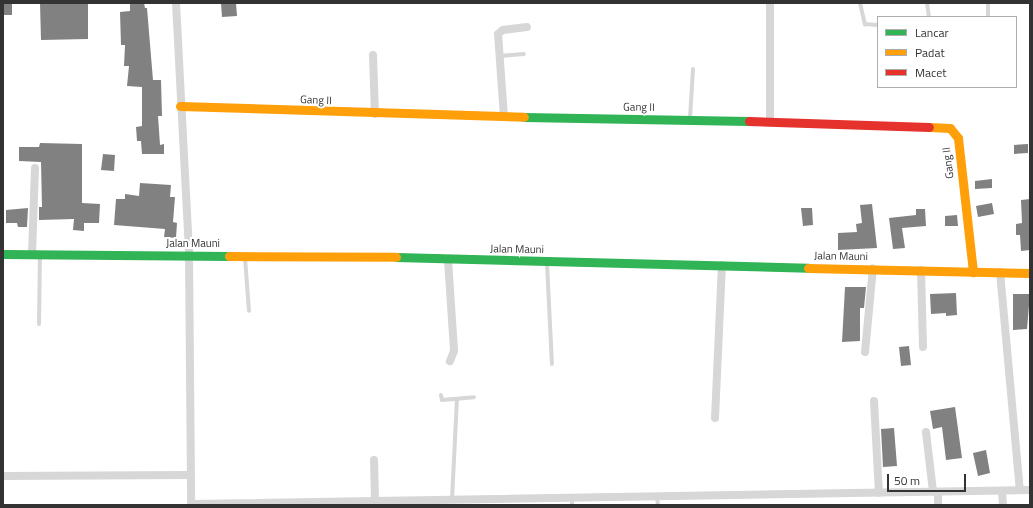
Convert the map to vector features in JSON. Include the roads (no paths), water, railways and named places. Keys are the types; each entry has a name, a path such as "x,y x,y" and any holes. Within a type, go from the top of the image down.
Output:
{"main road":[{"name":"Gang II","path":"180,106 375,114 770,121 946,127 954,130 958,138 973,272"},
{"name":"Jalan Mauni","path":"3,254 189,255 547,261 1030,273"}],"street":[{"path":"176,3 180,106 189,255 189,475 191,505 452,500 482,502 606,502 879,493 1030,490"},
{"path":"770,3 770,121"},
{"path":"504,117 499,56 499,31 527,27"},
{"path":"373,55 375,114"},
{"path":"35,168 36,254"},
{"path":"448,260 454,350 450,361"},
{"path":"715,418 722,265"},
{"path":"866,352 873,268"},
{"path":"921,270 923,347"},
{"path":"1000,272 1020,490"},
{"path":"874,401 879,493"},
{"path":"926,432 938,505"},
{"path":"374,460 375,502"},
{"path":"3,476 189,475"},
{"path":"1002,491 1003,505"}],"lane":[{"path":"860,3 866,24 877,25"},
{"path":"927,3 929,16"},
{"path":"988,3 988,16"},
{"path":"499,56 524,54"},
{"path":"690,120 693,68"},
{"path":"36,254 39,324"},
{"path":"245,256 249,311"},
{"path":"547,261 552,364"},
{"path":"441,396 442,400 474,397"},
{"path":"452,500 457,399"}]}
